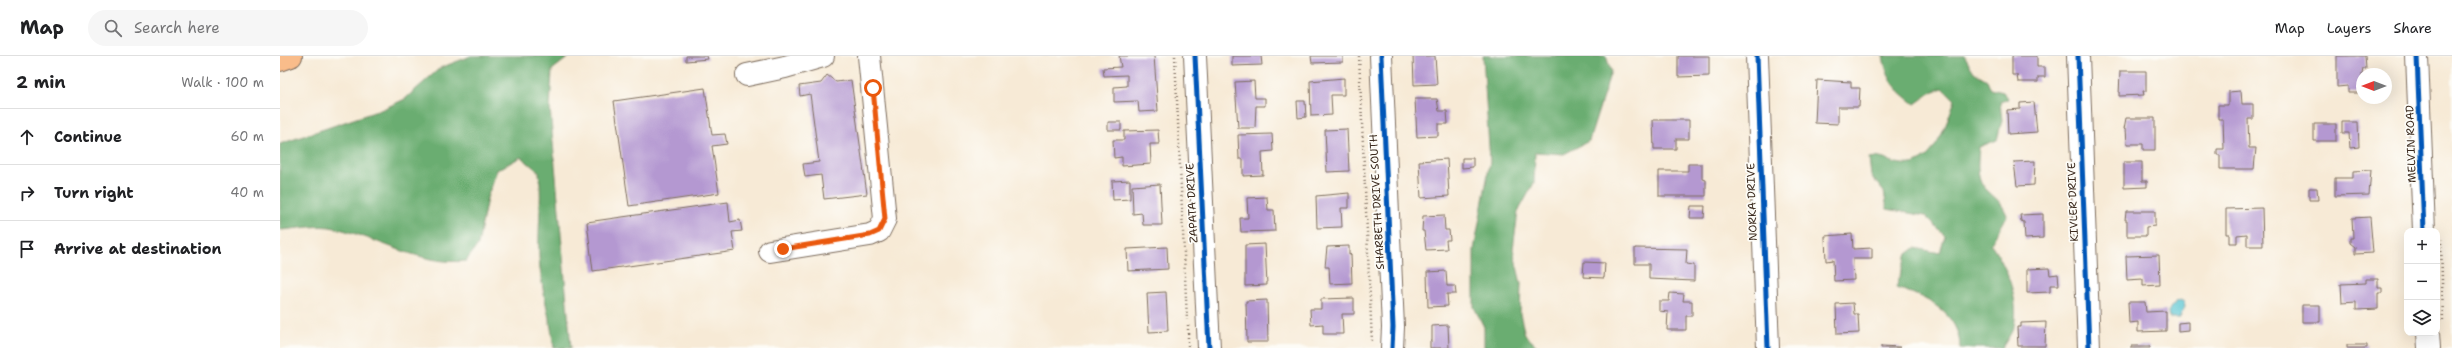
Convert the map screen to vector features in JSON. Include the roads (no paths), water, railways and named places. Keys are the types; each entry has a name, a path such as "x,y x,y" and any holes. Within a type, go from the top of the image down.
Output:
{"highway":[{"path":"280,60 290,56"}],"street":[{"path":"747,75 785,68 823,56"},
{"path":"770,251 870,235 879,231 885,219 869,56"},
{"name":"ZAPATA DRIVE","path":"1195,56 1209,348"},
{"name":"SHARBETH DRIVE SOUTH","path":"1381,56 1393,327 1392,348"},
{"name":"NORKA DRIVE","path":"1757,56 1768,348"},
{"name":"KIVLER DRIVE","path":"2078,56 2089,348"},
{"name":"MELVIN ROAD","path":"2417,56 2424,228"},
{"path":"2428,336 2429,348"}],"water":[{"path":"2180,300 2184,302 2185,307 2179,318 2169,318 2168,313 2176,301"}]}
